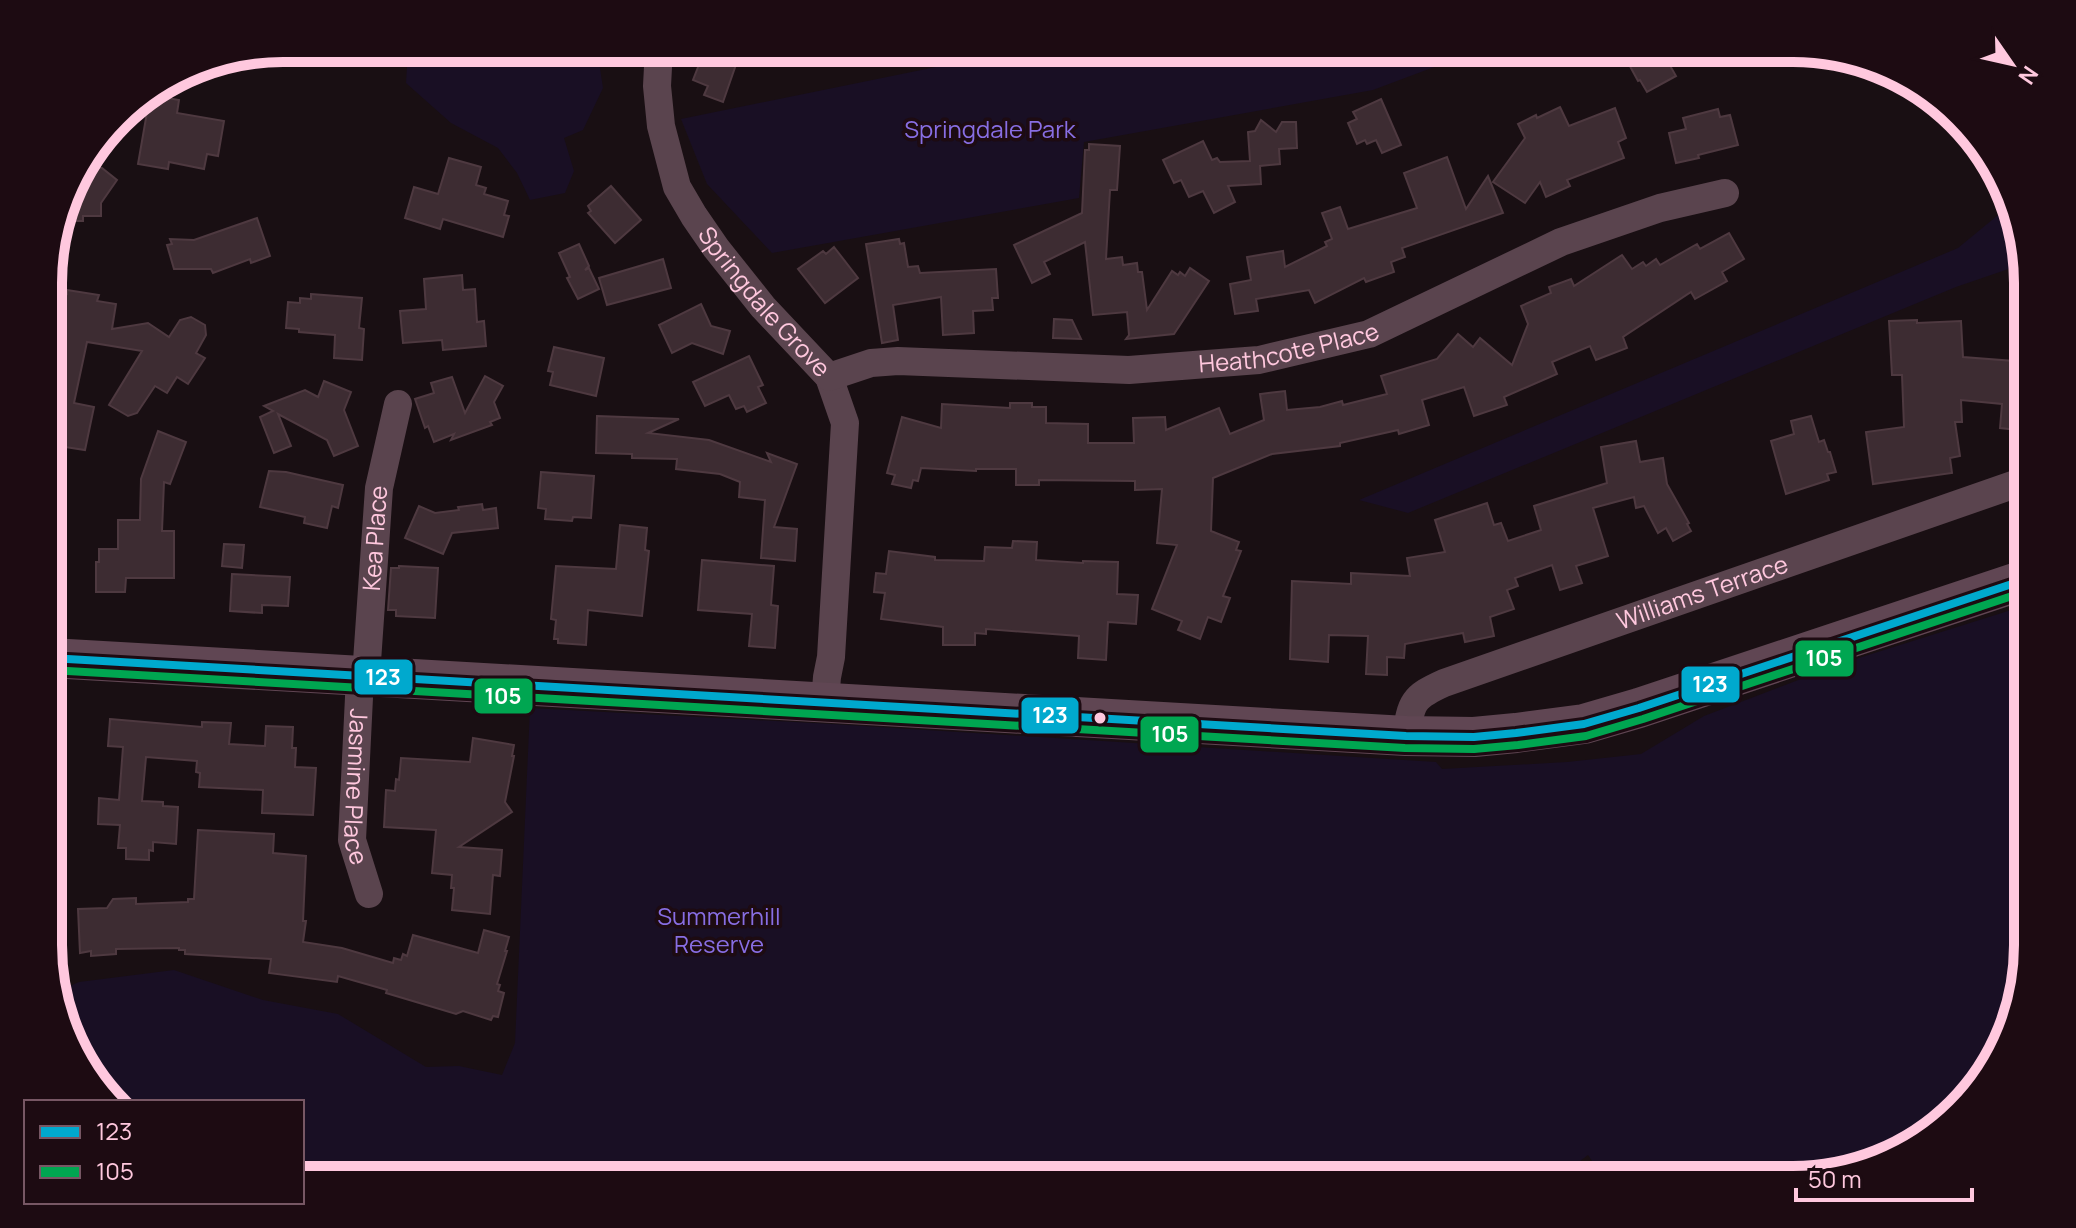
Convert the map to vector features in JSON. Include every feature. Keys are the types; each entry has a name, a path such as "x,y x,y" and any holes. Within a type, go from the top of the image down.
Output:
{"main road":[{"path":"62,659 1406,736 1474,737 1584,724 1715,685 2014,583"}],"street":[{"name":"Springdale Grove","path":"657,62 661,126 677,187 725,260 763,307 829,377 845,423 831,657 825,702"},
{"name":"Heathcote Place","path":"829,377 871,363 898,361 1129,370 1259,360 1369,334 1561,242 1660,208 1725,193"},
{"name":"Kea Place","path":"363,677 379,488 398,404"},
{"name":"Williams Terrace","path":"1406,736 1414,702 1424,692 1444,683 2014,485"},
{"name":"Jasmine Place","path":"363,677 352,840 369,894"}],"green space":[{"path":"395,62 599,62 603,88 583,130 564,138 574,171 565,193 530,200 517,173 498,148 451,123 406,83 407,67"},
{"name":"Springdale Park","path":"941,62 1448,62 1373,90 1084,142 1079,198 772,253 707,184 681,119 936,67"},
{"path":"2002,212 2014,267 1956,287 1408,513 1359,500 1958,248"},
{"name":"Summerhill Reserve","path":"2014,609 2014,960 2002,1016 1991,1043 1968,1080 1928,1120 1891,1143 1836,1162 1808,1166 1595,1166 1588,1155 1573,1166 304,1166 304,1100 126,1100 92,1056 79,1030 67,987 79,982 174,970 263,1000 338,1014 426,1067 459,1066 502,1075 515,1043 530,708 1436,762 1442,769 1567,762 1641,754 1704,716 1843,663"}],"building":[{"path":"700,62 737,62 723,102 704,95 708,86 693,80"},
{"path":"1628,62 1668,62 1676,76 1647,92"},
{"path":"164,97 179,100 177,113 224,121 218,156 207,154 204,169 169,162 168,169 138,164 148,108"},
{"path":"1381,99 1401,145 1382,153 1376,140 1357,144 1348,123 1357,119 1353,112"},
{"path":"1560,107 1569,126 1615,108 1626,138 1618,142 1624,158 1567,180 1570,186 1546,197 1540,182 1525,203 1493,182 1525,138 1518,124"},
{"path":"1718,109 1720,117 1730,115 1738,145 1676,163 1669,133 1686,129 1683,118"},
{"path":"1261,120 1276,132 1282,122 1296,122 1297,148 1279,149 1280,164 1260,166 1261,184 1228,186 1235,202 1214,213 1203,191 1189,197 1181,180 1174,183 1163,160 1203,141 1212,160 1250,161 1248,132 1255,131"},
{"path":"1089,144 1120,146 1117,190 1110,190 1106,259 1122,257 1123,265 1137,263 1138,272 1142,272 1147,310 1172,271 1185,276 1190,268 1209,281 1174,334 1126,339 1129,335 1127,312 1093,315 1085,242 1044,262 1050,274 1032,283 1014,245 1082,213 1085,150 1089,150"},
{"path":"1447,157 1466,209 1488,176 1503,213 1402,248 1405,257 1391,262 1394,272 1366,282 1364,278 1315,303 1309,290 1256,299 1258,311 1235,314 1230,284 1251,280 1247,257 1283,251 1285,267 1327,246 1325,242 1332,239 1322,213 1340,207 1348,229 1417,208 1404,173"},
{"path":"449,158 481,167 476,185 486,188 484,194 508,201 504,215 509,216 503,237 443,219 440,229 405,218 414,187 438,194"},
{"path":"94,168 102,168 117,180 101,203 101,216 83,216 83,221 71,221 92,172"},
{"path":"611,186 641,220 615,243 588,213 591,211 588,206"},
{"path":"257,218 270,256 251,263 250,259 213,273 211,269 174,269 167,245 172,244 170,239 194,240"},
{"path":"1729,233 1744,259 1722,272 1727,281 1695,299 1691,292 1623,337 1627,348 1596,360 1590,346 1552,362 1557,374 1504,397 1507,405 1474,416 1464,387 1422,400 1429,425 1399,434 1398,430 1340,443 1340,446 1272,454 1213,478 1211,531 1239,542 1236,550 1241,551 1223,596 1230,598 1221,622 1208,617 1200,639 1178,630 1182,621 1152,609 1177,545 1157,543 1162,489 1135,490 1135,481 1039,480 1039,485 1016,485 1016,469 976,471 921,468 918,481 913,480 911,488 892,484 895,475 887,473 902,417 941,428 942,404 1010,408 1010,403 1032,403 1032,407 1046,407 1046,423 1088,424 1088,443 1134,443 1133,418 1165,417 1166,430 1219,408 1230,434 1264,420 1260,394 1285,391 1287,410 1342,401 1343,405 1387,394 1381,376 1437,359 1458,334 1473,347 1480,338 1512,365 1528,324 1521,306 1551,293 1549,287 1571,279 1574,286 1622,255 1632,269 1643,262 1646,266 1656,259 1660,265 1697,244 1700,249"},
{"path":"899,239 900,244 904,243 908,267 918,266 920,273 996,269 998,298 992,298 993,310 973,311 974,333 943,335 941,297 893,305 898,340 882,343 866,244"},
{"path":"579,244 589,266 585,270 589,268 599,289 578,299 559,253"},
{"path":"834,247 858,278 825,303 798,269"},
{"path":"663,259 671,288 607,305 599,278"},
{"path":"462,275 463,290 475,289 477,322 484,321 486,346 443,350 442,340 403,343 400,311 426,309 424,279"},
{"path":"67,290 99,295 97,301 116,304 112,329 148,323 169,337 180,320 191,317 205,325 206,335 196,353 205,358 188,384 177,377 167,393 155,386 137,413 128,416 109,405 142,351 87,342 74,403 94,407 85,450 62,447 62,293 67,294"},
{"path":"311,294 362,298 359,328 364,329 362,360 334,358 335,335 286,328 288,302 300,303 300,298 311,299"},
{"path":"701,304 711,326 730,331 723,354 692,343 672,353 659,325"},
{"path":"1054,319 1072,320 1081,339 1053,338"},
{"path":"1889,321 1961,321 1963,357 2014,361 2011,389 2014,389 2014,430 2000,428 2002,404 1961,400 1962,422 1955,422 1960,456 1950,458 1952,473 1873,484 1866,432 1904,427 1902,375 1892,375"},
{"path":"554,347 604,358 596,396 550,385 553,372 548,371"},
{"path":"749,356 763,385 758,387 766,403 747,412 744,406 736,409 729,395 705,406 693,382"},
{"path":"485,376 503,386 494,402 500,418 490,422 492,425 451,440 454,434 434,442 428,426 425,428 415,399 434,393 431,383 452,377 465,413"},
{"path":"324,381 351,392 344,410 358,446 334,456 327,440 278,414 291,446 274,453 260,417 273,411 264,406 305,390 318,397"},
{"path":"597,416 679,419 648,433 709,440 771,462 767,453 797,464 774,527 797,529 795,561 761,558 765,500 739,497 740,482 720,474 676,469 677,459 596,453"},
{"path":"1811,416 1819,442 1824,440 1836,472 1827,474 1829,480 1786,494 1771,441 1794,434 1791,421"},
{"path":"158,431 186,442 170,484 164,482 162,531 174,531 174,578 126,578 125,592 96,592 99,549 118,549 118,520 140,520 141,479"},
{"path":"1636,441 1640,462 1663,458 1667,484 1691,531 1673,541 1666,528 1658,533 1644,506 1636,508 1634,497 1593,508 1608,556 1576,566 1582,583 1560,590 1552,565 1515,578 1518,586 1507,590 1514,609 1490,617 1494,636 1465,642 1463,633 1405,644 1404,658 1387,657 1387,675 1366,674 1368,636 1329,635 1328,662 1290,659 1292,581 1351,584 1351,573 1410,576 1407,558 1445,552 1435,520 1487,503 1494,525 1501,523 1508,541 1541,530 1534,506 1607,483 1601,447"},
{"path":"269,471 343,485 338,508 332,506 327,528 304,523 305,517 260,507"},
{"path":"541,472 594,476 591,518 573,517 572,521 545,519 546,509 538,508"},
{"path":"482,504 483,510 496,508 498,528 452,533 443,554 405,538 419,506 435,513"},
{"path":"620,525 647,528 645,550 649,551 642,616 588,610 586,645 558,643 558,639 554,639 556,620 551,619 556,566 616,569"},
{"path":"1013,541 1037,542 1036,560 1118,562 1117,594 1138,595 1136,624 1108,622 1106,660 1078,658 1079,636 986,629 986,634 975,633 975,645 943,645 943,627 881,619 885,593 874,592 876,573 886,574 889,551 935,557 935,560 984,561 985,547 1012,548"},
{"path":"224,544 244,545 242,568 222,566"},
{"path":"702,560 774,566 771,605 778,606 775,648 749,646 752,614 698,610"},
{"path":"391,568 438,568 435,618 396,616 396,610 388,610"},
{"path":"232,574 290,577 288,606 262,605 262,613 230,611"},
{"path":"110,719 202,727 202,722 231,723 229,744 265,746 266,726 293,727 295,767 316,768 313,815 262,813 263,790 199,787 197,761 146,757 142,801 163,802 163,806 178,807 176,844 153,842 149,860 126,859 126,848 118,848 120,825 98,824 99,798 119,800 123,747 108,746"},
{"path":"473,738 514,745 505,802 512,812 459,847 502,850 500,876 493,875 490,914 452,910 452,875 432,873 436,830 384,827 386,790 395,791 401,758 470,762"},
{"path":"198,830 274,834 273,853 306,856 303,942 342,948 393,963 394,958 401,960 403,954 407,956 413,935 478,953 484,930 509,937 497,984 500,985 498,991 504,993 498,1017 493,1016 491,1020 463,1011 456,1014 338,976 337,982 269,973 271,959 185,954 185,950 179,948 116,949 116,954 91,956 91,951 80,953 78,909 107,908 113,899 136,898 136,904 188,902 188,899 194,899"}],"transit line":[{"name":"123","path":"62,659 1406,736 1474,737 1584,724 2014,583"},
{"name":"105","path":"62,671 1405,748 1474,749 1586,736 2014,595"}]}
